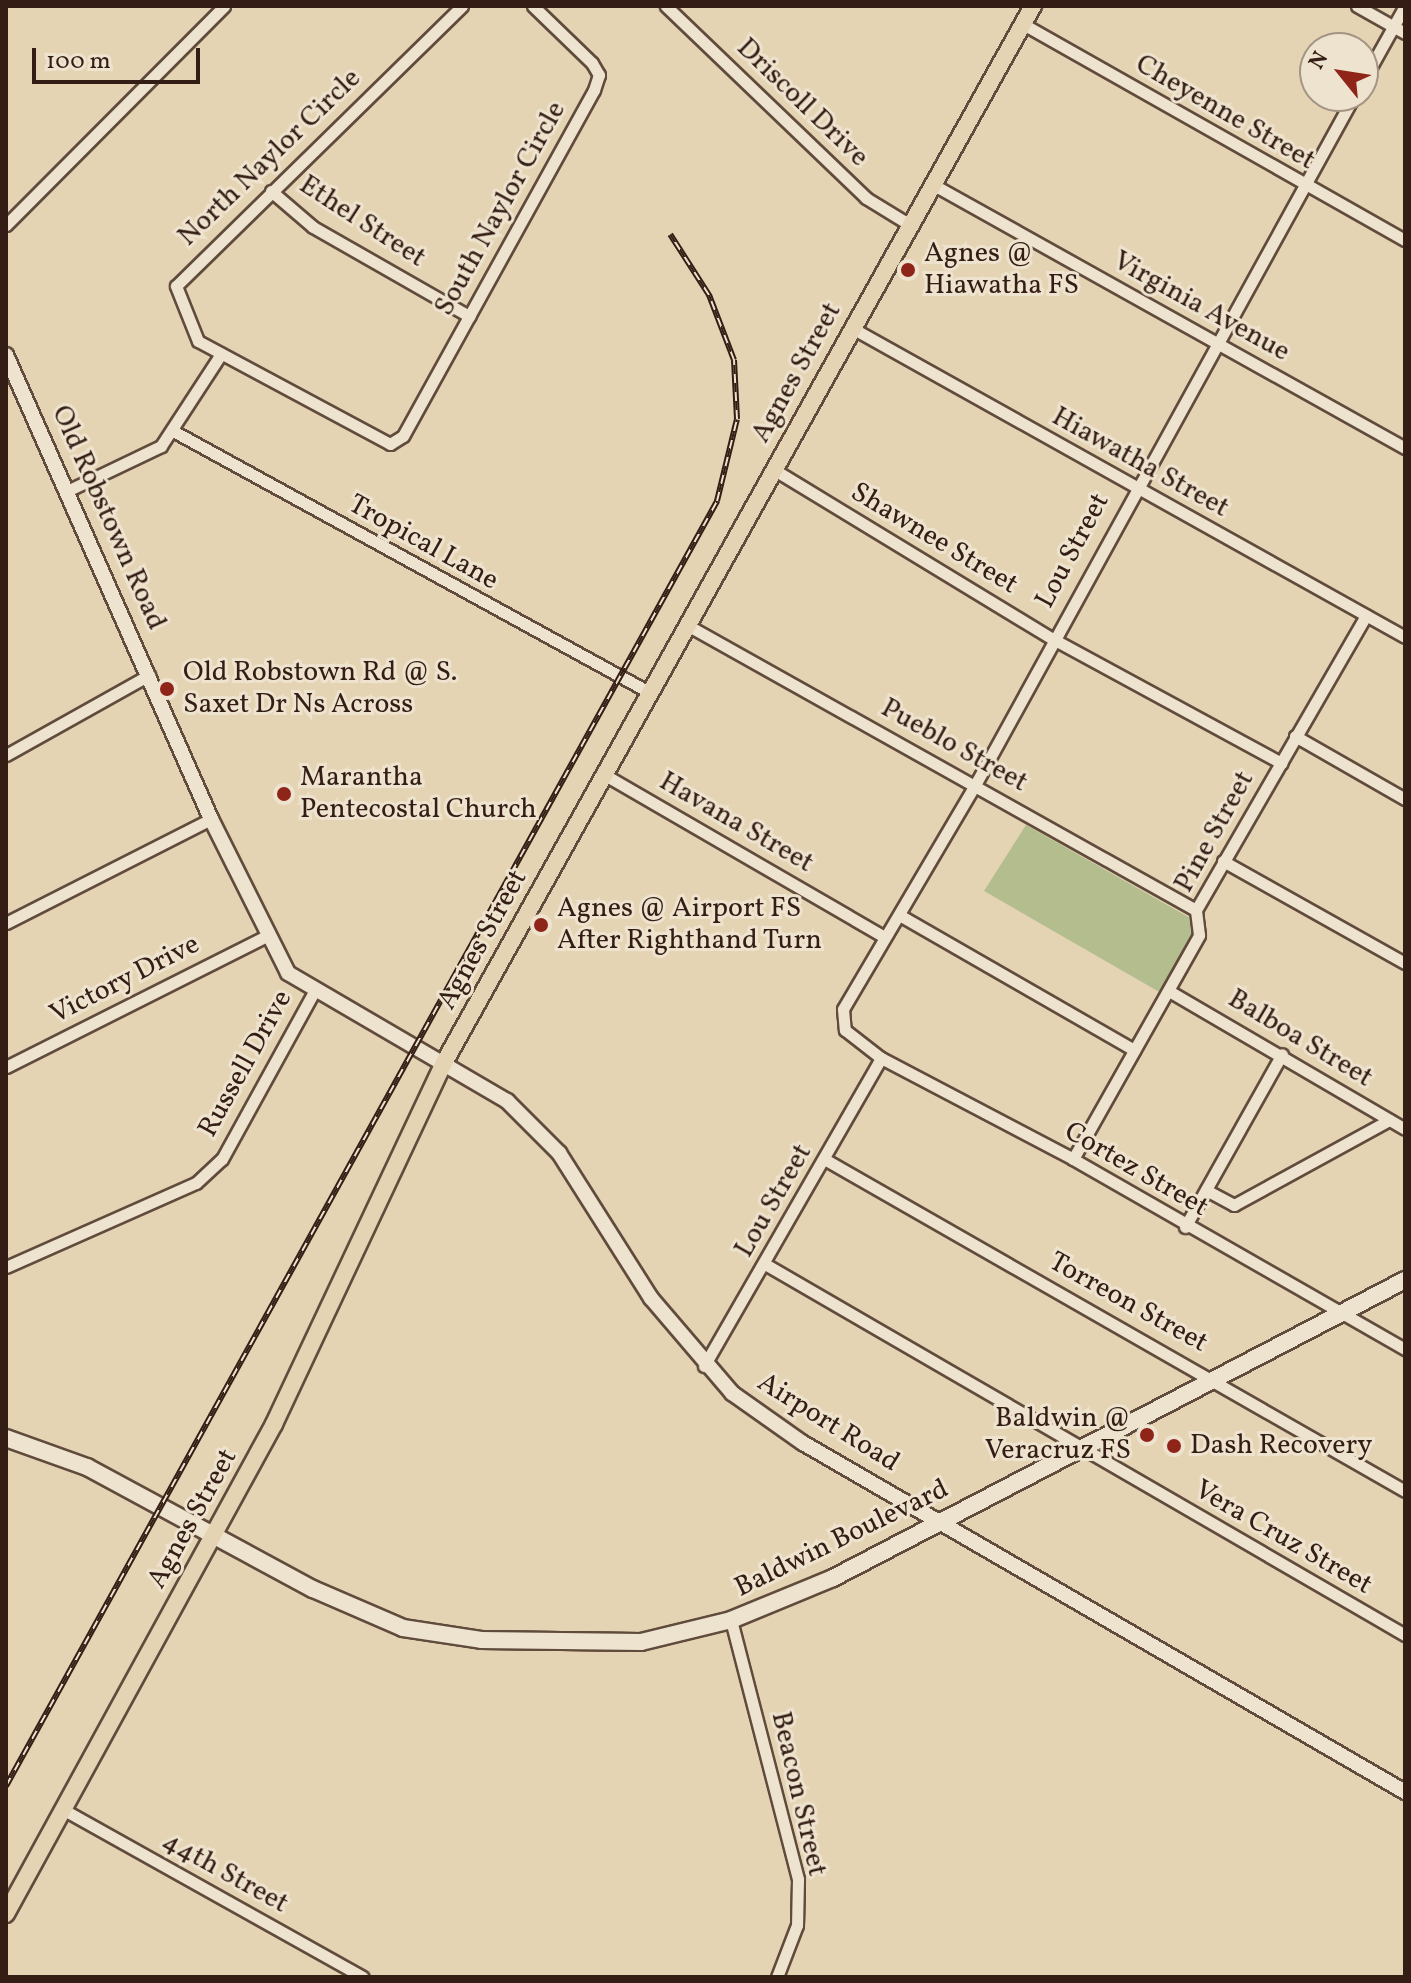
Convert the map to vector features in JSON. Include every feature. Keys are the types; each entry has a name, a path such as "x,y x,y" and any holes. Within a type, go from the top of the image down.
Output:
{"main road":[{"name":"Agnes Street","path":"6,1914 274,1424 445,1061 1033,6"},
{"name":"Baldwin Boulevard","path":"6,1438 87,1467 213,1536 403,1628 481,1640 641,1642 731,1620 833,1578 1405,1280"}],"street":[{"path":"6,225 224,6"},
{"name":"North Naylor Circle","path":"390,444 221,354 190,332 176,286 462,6"},
{"name":"South Naylor Circle","path":"390,444 403,436 599,75 533,6"},
{"name":"Driscoll Drive","path":"666,6 866,198 910,225"},
{"path":"1357,6 1405,33"},
{"path":"1379,52 1405,6"},
{"name":"Cheyenne Street","path":"1023,24 1304,186 1405,240"},
{"name":"Lou Street","path":"845,1030 843,1009 884,937 901,916 975,785 1135,488 1345,112"},
{"name":"Virginia Avenue","path":"932,184 1405,448"},
{"name":"Ethel Street","path":"271,191 313,227 469,316"},
{"name":"Hiawatha Street","path":"852,328 1405,637"},
{"path":"67,491 144,457 175,432 221,354"},
{"name":"Old Robstown Road","path":"6,355 211,819 266,936 288,973 445,1061"},
{"name":"Tropical Lane","path":"175,432 649,692"},
{"name":"Shawnee Street","path":"773,469 1053,639 1281,763"},
{"name":"Pine Street","path":"1073,1159 1199,935 1196,910 1366,616"},
{"name":"Pueblo Street","path":"687,625 1196,910"},
{"path":"8,751 149,675"},
{"path":"1295,736 1405,799"},
{"name":"Havana Street","path":"605,775 884,937"},
{"path":"6,923 211,819"},
{"path":"1223,861 1405,963"},
{"path":"901,916 1134,1050"},
{"name":"Victory Drive","path":"6,1067 266,936"},
{"name":"Russell Drive","path":"6,1267 196,1183 222,1159 315,990"},
{"name":"Balboa Street","path":"1169,991 1282,1054 1405,1129"},
{"name":"Cortez Street","path":"845,1030 881,1058 1073,1159 1185,1227 1405,1349"},
{"path":"1185,1227 1282,1054"},
{"name":"Lou Street","path":"704,1366 826,1160 881,1058"},
{"name":"Airport Road","path":"445,1061 507,1101 559,1153 651,1298 704,1366 803,1443 1405,1792"},
{"path":"1206,1190 1234,1205 1389,1120"},
{"name":"Torreon Street","path":"826,1160 1405,1491"},
{"name":"Vera Cruz Street","path":"765,1264 1079,1449 1405,1635"},
{"name":"Beacon Street","path":"731,1620 798,1879 797,1925 777,1977"},
{"name":"44th Street","path":"64,1810 363,1977"}],"green space":[{"path":"1026,825 1192,919 1193,938 1161,993 984,891"}],"railway":[{"path":"6,1786 717,501 737,419 734,360 709,295 670,234"}],"place":[{"name":"Agnes @ Hiawatha FS","path":"908,270"},
{"name":"Old Robstown Rd @ S. Saxet Dr Ns Across","path":"167,689"},
{"name":"Marantha Pentecostal Church","path":"284,794"},
{"name":"Agnes @ Airport FS After Righthand Turn","path":"541,925"},
{"name":"Baldwin @ Veracruz FS","path":"1147,1435"},
{"name":"Dash Recovery","path":"1174,1446"}]}
